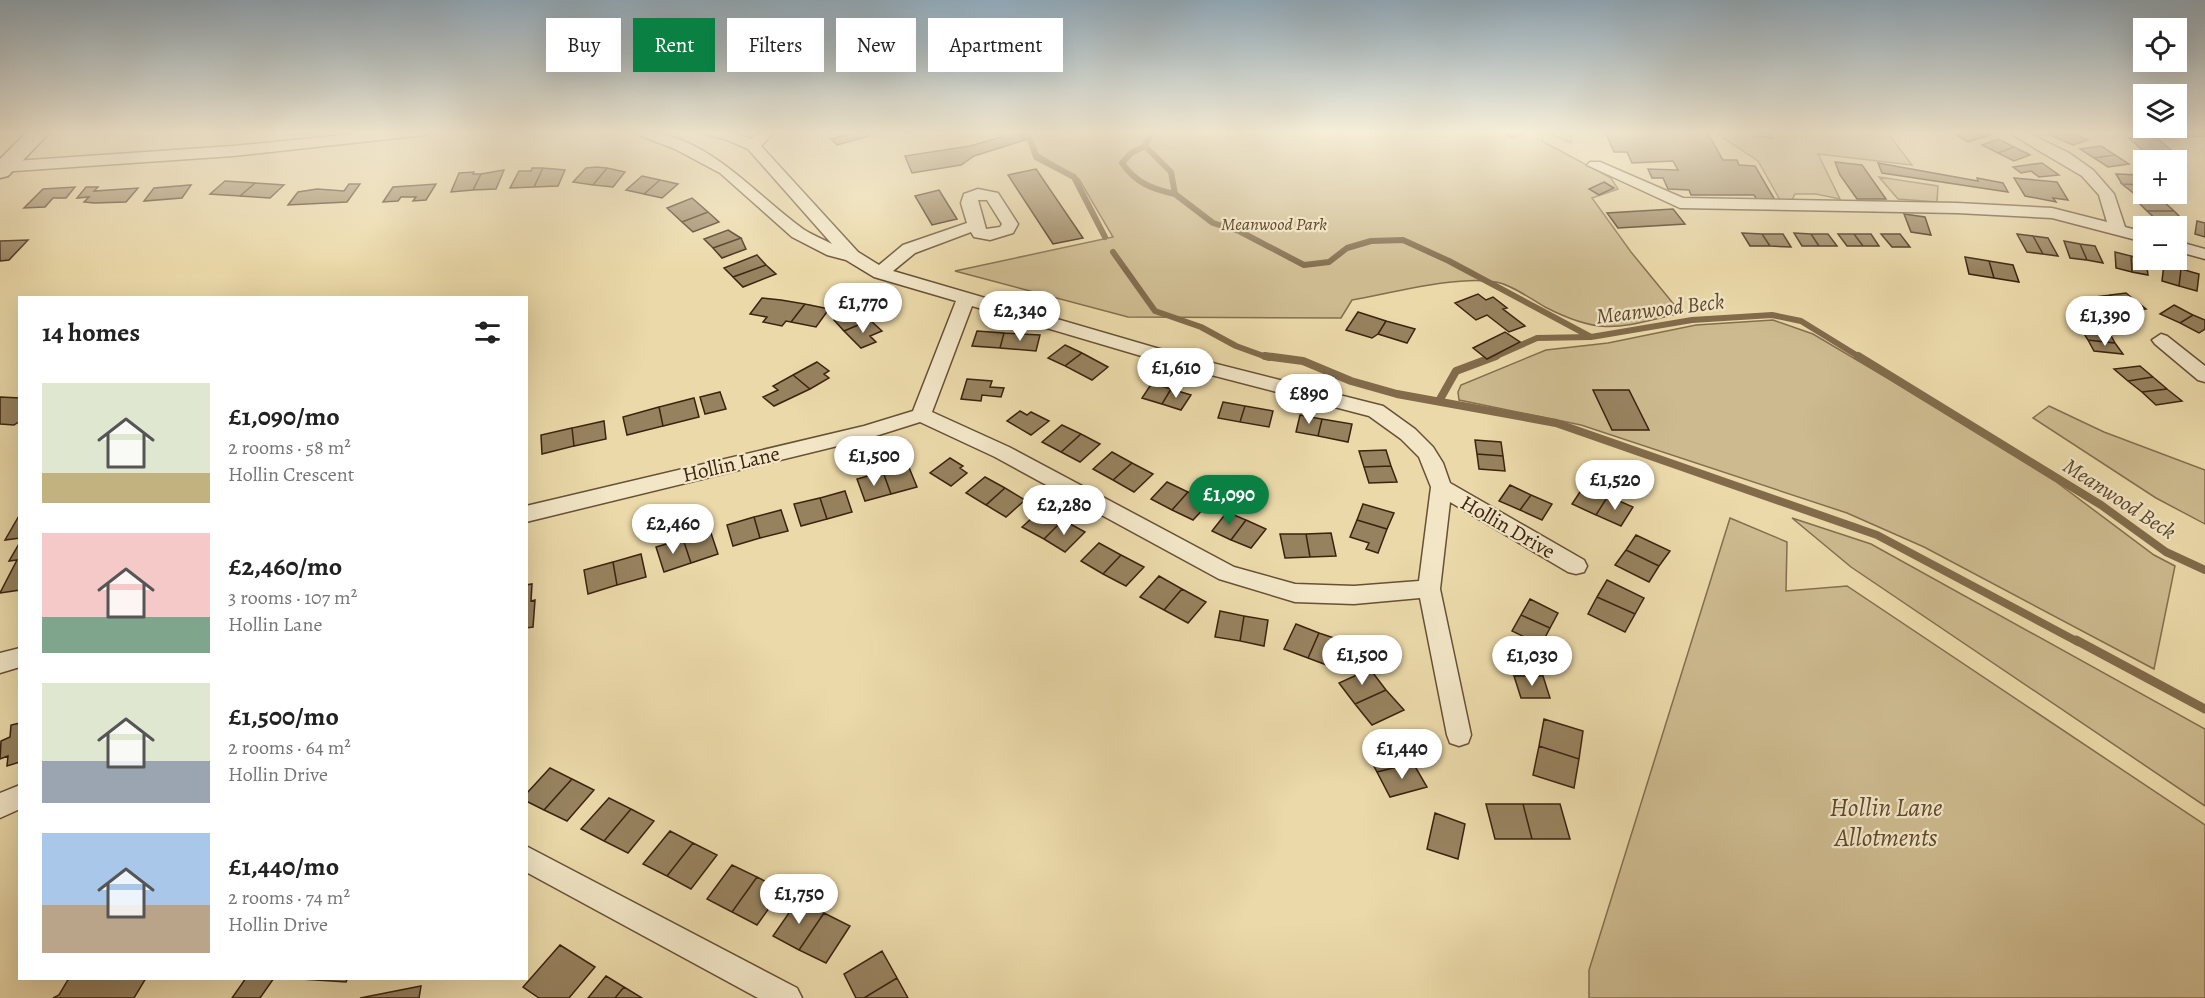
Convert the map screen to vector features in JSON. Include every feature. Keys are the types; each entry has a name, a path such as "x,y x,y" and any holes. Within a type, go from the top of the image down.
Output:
{"street":[{"path":"734,178 798,233 833,251 852,256"},
{"path":"781,178 852,256"},
{"path":"1623,178 1680,203 1957,208 2052,213 2133,234"},
{"path":"2091,178 2107,195 2118,230"},
{"path":"880,273 909,249 976,225"},
{"path":"2187,249 2205,254"},
{"name":"Hollin Drive","path":"852,256 880,273 965,301 1172,359 1376,411 1423,447 1439,474 1441,487 1429,590 1459,735"},
{"path":"965,301 921,415 1002,452 1227,573 1295,593 1354,595 1429,590"},
{"path":"2161,340 2205,376"},
{"name":"Hollin Lane","path":"528,514 866,432 921,415"},
{"name":"Hollin Drive","path":"1441,487 1576,566"},
{"path":"0,663 18,658"},
{"path":"0,806 18,797"},
{"path":"528,859 787,998"}],"green space":[{"name":"Meanwood Park","path":"1077,178 1610,178 1618,189 1592,198 1631,252 1681,313 1626,325 1597,326 1565,316 1508,286 1481,280 1405,289 1352,300 1341,318 1128,317 955,271 1113,237"},
{"path":"1767,178 1830,178 1840,199 1816,194 1795,194 1792,200 1780,200"},
{"path":"1879,178 1938,186 1937,202 1898,199"},
{"path":"1773,320 1813,334 1889,379 2055,481 2154,555 2175,566 2154,669 1924,547 1847,513 1581,425 1459,400 1458,392 1461,385 1546,350 1608,343 1696,325"},
{"path":"2049,406 2104,432 2205,470 2205,524 2156,498 2033,418"},
{"name":"Hollin Lane Allotments","path":"1730,518 1787,542 1786,591 1847,586 2205,825 2205,998 1589,998 1589,970"},
{"path":"1792,518 1871,544 2205,729 2205,806 1851,567"}],"building":[{"path":"457,178 479,178 473,190 451,192"},
{"path":"479,178 501,178 496,189 473,190"},
{"path":"516,178 538,178 534,187 510,188"},
{"path":"538,178 562,178 558,186 534,187"},
{"path":"577,178 599,178 593,185 573,182"},
{"path":"599,178 621,178 613,187 593,185"},
{"path":"640,178 660,180 644,194 626,190"},
{"path":"1010,178 1042,178 1083,238 1053,244"},
{"path":"1652,178 1762,178 1775,200 1757,200 1754,195 1691,195 1689,190 1668,189 1663,178"},
{"path":"1842,178 1871,178 1886,199 1857,199"},
{"path":"1912,178 1959,178 1978,181 1977,178 2003,183 2008,192"},
{"path":"2014,178 2057,182 2068,200 2053,198 2056,202 2025,196"},
{"path":"2118,178 2133,178 2133,184 2122,184"},
{"path":"660,180 678,184 662,198 644,194"},
{"path":"225,181 255,183 240,196 210,194"},
{"path":"1604,182 1614,188 1599,195 1589,189"},
{"path":"255,183 284,185 270,198 240,196"},
{"path":"349,184 360,184 347,202 288,205 298,192 317,189 344,191"},
{"path":"436,184 426,200 413,201 416,197 401,197 398,201 383,202 393,187"},
{"path":"2122,184 2133,184 2133,193"},
{"path":"191,185 182,198 144,201 154,188"},
{"path":"75,187 66,198 53,198 45,207 24,208 43,189"},
{"path":"86,187 98,187 94,191 138,188 126,202 94,203 84,202 89,197 77,198"},
{"path":"939,190 957,219 932,225 915,196"},
{"path":"692,198 708,212 682,222 667,208"},
{"path":"2140,204 2166,204 2174,211 2147,211"},
{"path":"1673,209 1685,224 1618,228 1607,213"},
{"path":"2147,211 2174,211 2179,216 2152,216"},
{"path":"708,212 719,222 693,232 682,222"},
{"path":"1904,214 1925,217 1931,235 1911,232"},
{"path":"2197,221 2205,223 2205,237 2195,234"},
{"path":"728,230 741,238 713,248 704,239"},
{"path":"1742,233 1762,234 1770,246 1750,246"},
{"path":"1794,233 1811,234 1819,246 1802,246"},
{"path":"1762,234 1783,234 1791,247 1770,246"},
{"path":"1811,234 1828,234 1837,246 1819,246"},
{"path":"1838,234 1854,234 1863,246 1847,246"},
{"path":"1854,234 1871,234 1879,246 1863,246"},
{"path":"1881,234 1900,234 1910,247 1892,247"},
{"path":"2017,234 2033,236 2043,254 2027,252"},
{"path":"2033,236 2048,238 2058,256 2043,254"},
{"path":"741,238 746,249 722,258 713,248"},
{"path":"28,240 9,260 0,261 0,241"},
{"path":"2064,241 2080,244 2087,260 2070,258"},
{"path":"2080,244 2095,246 2103,263 2087,260"},
{"path":"2115,252 2131,256 2132,272 2116,268"},
{"path":"757,255 766,265 733,277 724,268"},
{"path":"2131,256 2133,257 2133,270 2147,270 2148,275 2132,272"},
{"path":"1965,257 1989,261 1994,278 1969,274"},
{"path":"1989,261 2013,265 2019,282 1994,278"},
{"path":"766,265 776,274 743,287 733,277"},
{"path":"2163,270 2181,270 2179,286 2162,281"},
{"path":"2181,270 2199,274 2197,291 2179,286"},
{"path":"2126,293 2146,309 2130,311 2110,295"},
{"path":"1478,294 1486,300 1493,297 1507,308 1503,309 1525,326 1509,332 1487,315 1476,320 1455,303"},
{"path":"2110,295 2130,311 2115,313 2095,297"},
{"path":"2095,297 2115,313 2099,315 2079,299"},
{"path":"762,298 805,304 791,322 786,321 782,326 763,322 767,317 750,314"},
{"path":"805,304 829,309 816,327 791,322"},
{"path":"2174,305 2193,315 2180,323 2160,314"},
{"path":"860,309 870,320 844,331 834,320"},
{"path":"1358,312 1386,321 1378,334 1372,338 1346,330"},
{"path":"2193,315 2205,320 2205,329 2199,333 2180,323"},
{"path":"2075,318 2102,321 2109,332 2081,329"},
{"path":"870,320 882,331 870,336 876,342 861,348 844,331"},
{"path":"1386,321 1415,329 1407,343 1378,334"},
{"path":"2081,329 2109,332 2115,343 2088,340"},
{"path":"977,331 1004,333 1000,348 972,346"},
{"path":"1505,332 1520,342 1487,359 1473,348"},
{"path":"1004,333 1040,335 1036,351 1000,348"},
{"path":"2088,340 2115,343 2123,354 2094,351"},
{"path":"1065,345 1082,353 1065,366 1048,358"},
{"path":"1082,353 1108,367 1092,380 1065,366"},
{"path":"817,362 829,371 824,374 829,378 810,389 793,375"},
{"path":"2140,366 2153,377 2128,381 2114,369"},
{"path":"793,375 810,389 774,406 763,397 778,390 773,386"},
{"path":"2153,377 2167,389 2142,392 2128,381"},
{"path":"967,379 992,381 990,387 1004,388 1001,397 982,395 981,401 961,399"},
{"path":"1152,383 1171,389 1162,404 1142,398"},
{"path":"1171,389 1191,395 1181,410 1162,404"},
{"path":"2167,389 2182,401 2156,405 2142,392"},
{"path":"1593,390 1629,390 1649,430 1612,430"},
{"path":"720,392 726,409 705,414 700,397"},
{"path":"0,397 18,398 18,422 14,425 0,424"},
{"path":"694,398 699,417 663,426 659,407"},
{"path":"1223,402 1245,406 1240,422 1218,418"},
{"path":"1245,406 1273,411 1269,427 1240,422"},
{"path":"659,407 663,426 627,435 623,417"},
{"path":"1020,411 1027,415 1031,412 1049,421 1031,435 1007,421"},
{"path":"1300,415 1322,419 1318,436 1296,432"},
{"path":"1322,419 1352,424 1348,442 1318,436"},
{"path":"604,421 606,439 574,446 572,428"},
{"path":"1062,425 1081,434 1061,452 1042,442"},
{"path":"572,428 574,446 542,454 541,435"},
{"path":"1081,434 1100,444 1080,462 1061,452"},
{"path":"1475,440 1501,442 1503,456 1477,454"},
{"path":"1386,450 1391,466 1364,467 1359,451"},
{"path":"1112,452 1132,463 1113,480 1093,469"},
{"path":"1477,454 1503,456 1505,471 1479,469"},
{"path":"950,458 963,466 960,468 967,473 951,486 930,473"},
{"path":"1132,463 1153,474 1134,492 1113,480"},
{"path":"908,465 917,487 891,494 883,472"},
{"path":"1391,466 1397,482 1369,483 1364,467"},
{"path":"883,472 891,494 865,501 857,479"},
{"path":"985,477 1005,488 986,505 966,493"},
{"path":"1167,482 1188,492 1172,510 1151,499"},
{"path":"1510,485 1531,495 1520,510 1499,501"},
{"path":"1584,486 1608,496 1596,515 1572,504"},
{"path":"1005,488 1025,500 1006,517 986,505"},
{"path":"845,491 852,512 827,519 820,498"},
{"path":"1188,492 1209,503 1193,520 1172,510"},
{"path":"1531,495 1552,504 1542,520 1520,510"},
{"path":"1608,496 1633,507 1621,526 1596,515"},
{"path":"820,498 827,519 801,526 794,504"},
{"path":"1363,504 1394,513 1387,529 1357,520"},
{"path":"1042,509 1063,520 1044,539 1022,527"},
{"path":"781,510 788,531 760,538 754,517"},
{"path":"1227,512 1246,520 1231,540 1212,531"},
{"path":"18,517 18,538 5,540"},
{"path":"754,517 760,538 733,546 727,525"},
{"path":"1063,520 1085,532 1065,552 1044,539"},
{"path":"1246,520 1266,529 1251,548 1231,540"},
{"path":"1357,520 1387,529 1378,553 1366,549 1369,543 1350,537"},
{"path":"710,530 718,554 691,563 683,539"},
{"path":"1331,533 1336,556 1310,557 1306,534"},
{"path":"1280,534 1306,534 1310,557 1285,558"},
{"path":"1636,535 1670,551 1659,566 1626,550"},
{"path":"683,539 691,563 664,572 656,547"},
{"path":"1099,543 1121,555 1103,574 1081,561"},
{"path":"18,545 18,590 0,593 17,560 9,561"},
{"path":"1626,550 1659,566 1649,582 1615,565"},
{"path":"641,554 646,577 617,585 613,562"},
{"path":"1121,555 1144,567 1126,586 1103,574"},
{"path":"613,562 617,585 588,594 584,570"},
{"path":"1159,576 1182,589 1164,610 1140,597"},
{"path":"1607,580 1644,598 1635,614 1597,597"},
{"path":"532,584 531,601 535,600 533,627 528,628 528,585"},
{"path":"1182,589 1206,602 1188,623 1164,610"},
{"path":"1597,597 1635,614 1625,632 1588,614"},
{"path":"1530,599 1558,613 1550,628 1521,615"},
{"path":"1220,611 1244,616 1240,641 1215,637"},
{"path":"1521,615 1550,628 1541,645 1512,631"},
{"path":"1244,616 1268,620 1264,646 1240,641"},
{"path":"1296,624 1319,633 1308,658 1284,649"},
{"path":"1319,633 1343,641 1332,667 1308,658"},
{"path":"1508,655 1536,655 1543,676 1514,676"},
{"path":"1370,669 1386,690 1355,704 1339,683"},
{"path":"1514,676 1543,676 1550,698 1521,698"},
{"path":"1386,690 1404,710 1372,725 1355,704"},
{"path":"1544,719 1583,731 1579,759 1539,746"},
{"path":"18,723 18,763 7,766 8,756 0,759 1,741 10,737 11,725"},
{"path":"1400,738 1413,763 1377,772 1364,748"},
{"path":"1539,746 1579,759 1574,788 1533,775"},
{"path":"1413,763 1427,787 1390,797 1377,772"},
{"path":"550,768 572,779 544,810 528,802 528,792"},
{"path":"572,779 594,790 567,821 544,810"},
{"path":"609,798 631,809 604,841 581,829"},
{"path":"1486,804 1523,804 1532,839 1495,839"},
{"path":"1523,804 1560,804 1570,839 1532,839"},
{"path":"631,809 654,821 628,853 604,841"},
{"path":"1435,813 1465,824 1458,859 1427,849"},
{"path":"670,831 693,843 667,876 643,864"},
{"path":"693,843 717,855 691,889 667,876"},
{"path":"732,865 757,877 732,912 707,899"},
{"path":"757,877 782,890 757,925 732,912"},
{"path":"798,900 824,913 799,950 773,936"},
{"path":"824,913 850,926 826,963 799,950"},
{"path":"560,945 595,967 569,998 539,998 523,987"},
{"path":"882,951 897,978 864,998 856,998 844,974"},
{"path":"606,976 624,987 615,998 588,998"},
{"path":"897,978 908,998 864,998"},
{"path":"68,980 145,980 134,998 53,998 59,995"},
{"path":"245,980 273,980 260,998 232,998"},
{"path":"316,980 347,980 346,982"},
{"path":"421,986 419,998 360,998"},
{"path":"624,987 642,998 615,998"}],"waterway":[{"path":"1074,178 1105,237"},
{"path":"1135,178 1159,190 1175,194"},
{"name":"Meanwood Beck","path":"1172,178 1175,194"},
{"name":"Meanwood Beck","path":"1175,194 1213,223 1239,231 1304,265 1329,262 1347,248 1371,241 1403,240 1449,261 1591,337 1692,320 1772,315 1801,321 1861,358"},
{"path":"1113,252 1155,311 1201,327 1236,346 1269,358"},
{"path":"1492,358 1537,338 1590,337"},
{"path":"1265,356 1303,361 1351,381 1397,394 1556,423 1877,535 2078,642"},
{"path":"1439,401 1456,371 1496,356"},
{"name":"Meanwood Beck","path":"1858,356 2101,505 2166,552 2205,570"},
{"path":"2076,640 2205,709"}]}
